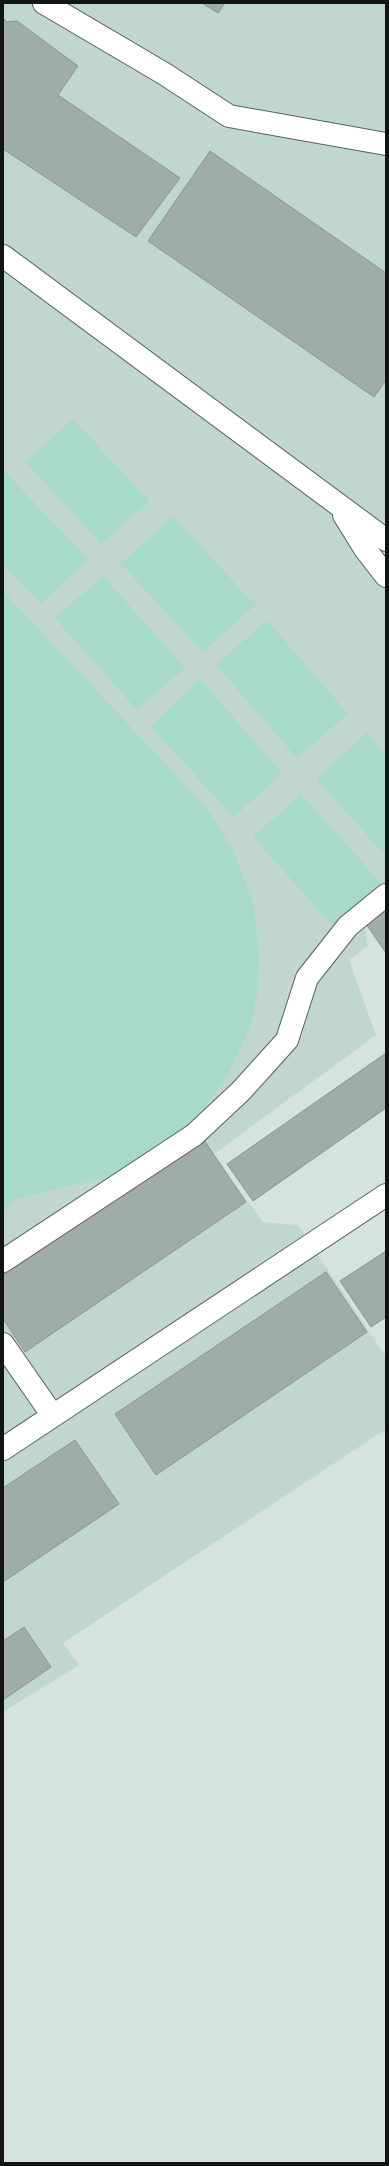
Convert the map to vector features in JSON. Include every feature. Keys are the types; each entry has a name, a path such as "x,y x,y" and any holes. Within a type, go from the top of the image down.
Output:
{"street":[{"path":"44,3 163,73 229,116 386,144"},
{"path":"3,256 386,540"},
{"path":"337,504 386,523"},
{"path":"337,504 365,548 386,576"},
{"path":"3,1261 194,1134 241,1091 287,1040 307,978 348,926 386,895"},
{"path":"3,1450 386,1195"},
{"path":"3,1344 53,1416"}],"shaded area":[{"path":"3,3 386,3 386,906 364,921 368,946 349,960 376,1035 213,1155 263,1222 298,1225 386,1357 386,1429 63,1643 79,1665 3,1712"}],"green space":[{"path":"73,419 149,501 101,544 26,462"},
{"path":"4,471 88,559 41,604 3,564"},
{"path":"173,516 255,605 203,652 121,564"},
{"path":"103,576 185,668 137,710 55,618"},
{"path":"3,591 208,809 234,852 253,904 259,954 257,995 250,1028 227,1076 202,1112 165,1145 121,1174 16,1199 3,1213"},
{"path":"267,620 348,714 297,758 216,665"},
{"path":"200,679 282,773 234,817 151,727"},
{"path":"367,733 386,755 386,856 316,779"},
{"path":"301,794 382,884 334,927 253,837"}],"building":[{"path":"202,3 225,3 218,13"},
{"path":"3,18 7,22 17,21 78,66 58,95 180,178 136,237 3,149"},
{"path":"210,151 386,273 386,380 374,397 148,241"},
{"path":"386,906 386,953 364,921"},
{"path":"386,1053 386,1108 253,1201 227,1164"},
{"path":"204,1140 246,1202 25,1352 3,1319 3,1275"},
{"path":"386,1251 386,1317 371,1327 340,1281"},
{"path":"326,1272 367,1332 156,1475 115,1414"},
{"path":"75,1440 119,1504 3,1582 3,1488"},
{"path":"24,1627 51,1667 3,1700 3,1641"}]}
